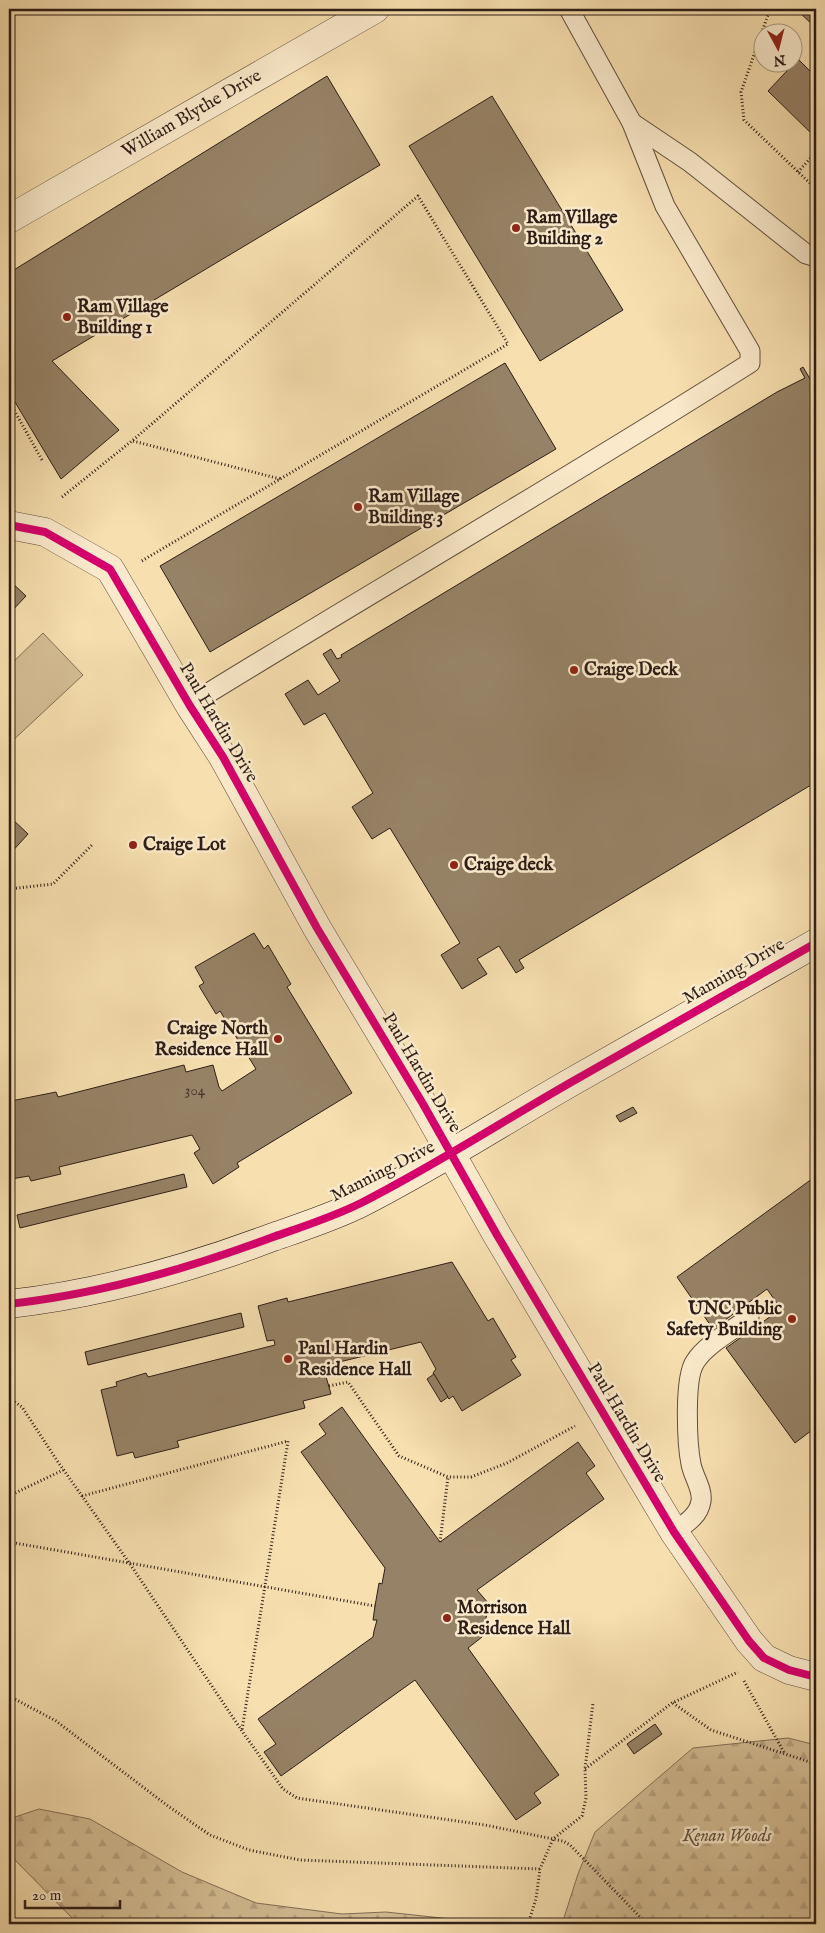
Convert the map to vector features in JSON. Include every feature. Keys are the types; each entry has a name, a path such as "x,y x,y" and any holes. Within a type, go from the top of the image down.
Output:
{"street":[{"name":"William Blythe Drive","path":"9,219 375,9"},
{"name":"Paul Hardin Drive","path":"9,525 45,532 110,569 190,706 223,757 317,928 674,1532 749,1641 764,1658 789,1670 816,1677"},
{"name":"Manning Drive","path":"9,1304 78,1293 204,1262 308,1225 358,1204 451,1154 574,1081 816,943"}],"lane":[{"path":"190,706 367,595 627,441 750,364 750,351 666,206 632,123 569,9"},
{"path":"632,123 690,162 806,254 816,257"},
{"path":"674,1532 693,1518 702,1500 691,1465 689,1445 688,1379 691,1368 703,1352 749,1318"}],"path":[{"path":"770,9 742,92 744,120 816,189"},
{"path":"798,172 816,152"},
{"path":"62,497 133,440 418,196 508,344 133,566"},
{"path":"9,401 42,460"},
{"path":"133,440 280,479"},
{"path":"9,889 53,884 92,845"},
{"path":"329,1386 348,1382 399,1456 448,1477 471,1477 508,1463 582,1422"},
{"path":"9,1398 22,1406 63,1470 130,1564 242,1731 284,1789 297,1798 485,1825 564,1841 647,1924"},
{"path":"82,1496 288,1441 242,1731"},
{"path":"9,1496 63,1470"},
{"path":"440,1542 448,1477"},
{"path":"9,1542 375,1606"},
{"path":"585,1769 672,1703 738,1672 785,1754"},
{"path":"9,1696 56,1721 168,1806 210,1834 249,1850 300,1860 540,1869"},
{"path":"528,1924 536,1899 540,1869 553,1839 582,1816 586,1798 585,1769 594,1703"},
{"path":"672,1703 711,1730 816,1764"}],"green space":[{"path":"43,633 83,675 9,744 9,666"},
{"name":"Kenan Woods","path":"788,1738 816,1745 816,1924 562,1924 578,1874 595,1832 693,1748"},
{"path":"39,1809 90,1819 182,1872 256,1903 342,1914 386,1912 460,1920 468,1924 78,1924 9,1854 9,1823 15,1817"}],"building":[{"path":"796,9 816,9 816,28"},
{"path":"802,63 816,77 816,138 768,91 786,72 802,72"},
{"name":"Ram Village Building 1","path":"327,76 380,165 52,361 119,430 61,479 9,392 9,273"},
{"name":"Ram Village Building 2","path":"492,96 623,310 540,361 409,146"},
{"name":"Ram Village Building 3","path":"505,363 556,449 210,652 160,566"},
{"name":"Craige Deck","path":"803,367 816,389 816,782 519,960 524,968 516,973 499,946 477,959 487,974 462,989 441,955 460,943 390,828 372,839 352,807 373,793 325,713 304,725 285,694 308,680 318,695 340,681 323,654 331,649 337,659 342,657 341,655 777,392 805,378 800,369"},
{"path":"9,580 26,596 9,614"},
{"path":"9,816 28,834 9,855"},
{"name":"Craige North Residence Hall","path":"254,933 264,949 268,945 291,984 287,987 352,1093 237,1163 239,1167 213,1184 194,1153 200,1149 192,1135 59,1167 61,1174 31,1181 29,1176 11,1179 9,1168 9,1109 13,1108 11,1101 56,1092 58,1097 184,1065 186,1072 213,1065 219,1087 222,1091 256,1069 220,1011 216,1014 199,986 204,983 195,967"},
{"path":"633,1107 637,1113 620,1122 616,1116"},
{"path":"184,1174 187,1187 20,1228 17,1215"},
{"name":"UNC Public Safety Building","path":"816,1176 816,1427 795,1443 726,1348 781,1309 767,1289 713,1329 677,1277"},
{"name":"Paul Hardin Residence Hall","path":"452,1262 488,1321 493,1318 516,1357 511,1360 521,1375 462,1411 453,1396 449,1399 433,1373 436,1369 421,1342 323,1366 331,1394 303,1401 305,1408 177,1441 179,1447 135,1458 133,1452 117,1456 101,1390 117,1386 116,1382 146,1373 148,1377 275,1345 274,1340 267,1341 258,1306 287,1298 288,1302"},
{"path":"241,1313 244,1327 88,1365 85,1352"},
{"path":"434,1374 448,1397 441,1402 427,1379"},
{"name":"Morrison Residence Hall","path":"342,1407 440,1542 578,1442 595,1466 586,1473 604,1499 477,1590 489,1604 482,1637 468,1648 559,1775 534,1793 541,1803 516,1820 415,1680 281,1776 264,1752 276,1744 258,1719 373,1637 377,1620 373,1620 375,1606 379,1583 382,1584 385,1568 301,1452 326,1434 319,1424"},
{"path":"655,1724 662,1734 634,1754 627,1744"}],"cycle path":[{"path":"9,525 45,532 110,569 190,706 223,757 317,928 423,1104 497,1235 674,1532 749,1641 764,1658 789,1670 816,1677"},
{"path":"9,1304 76,1294 176,1270 317,1222 350,1208 415,1174 575,1080 816,943"}],"place":[{"name":"Ram Village Building 2","path":"516,228"},
{"name":"Ram Village Building 1","path":"67,317"},
{"name":"Ram Village Building 3","path":"358,507"},
{"name":"Craige Deck","path":"574,670"},
{"name":"Craige Lot","path":"133,845"},
{"name":"Craige deck","path":"454,865"},
{"name":"Craige North Residence Hall","path":"278,1039"},
{"name":"UNC Public Safety Building","path":"792,1319"},
{"name":"Paul Hardin Residence Hall","path":"288,1359"},
{"name":"Morrison Residence Hall","path":"447,1618"}]}
